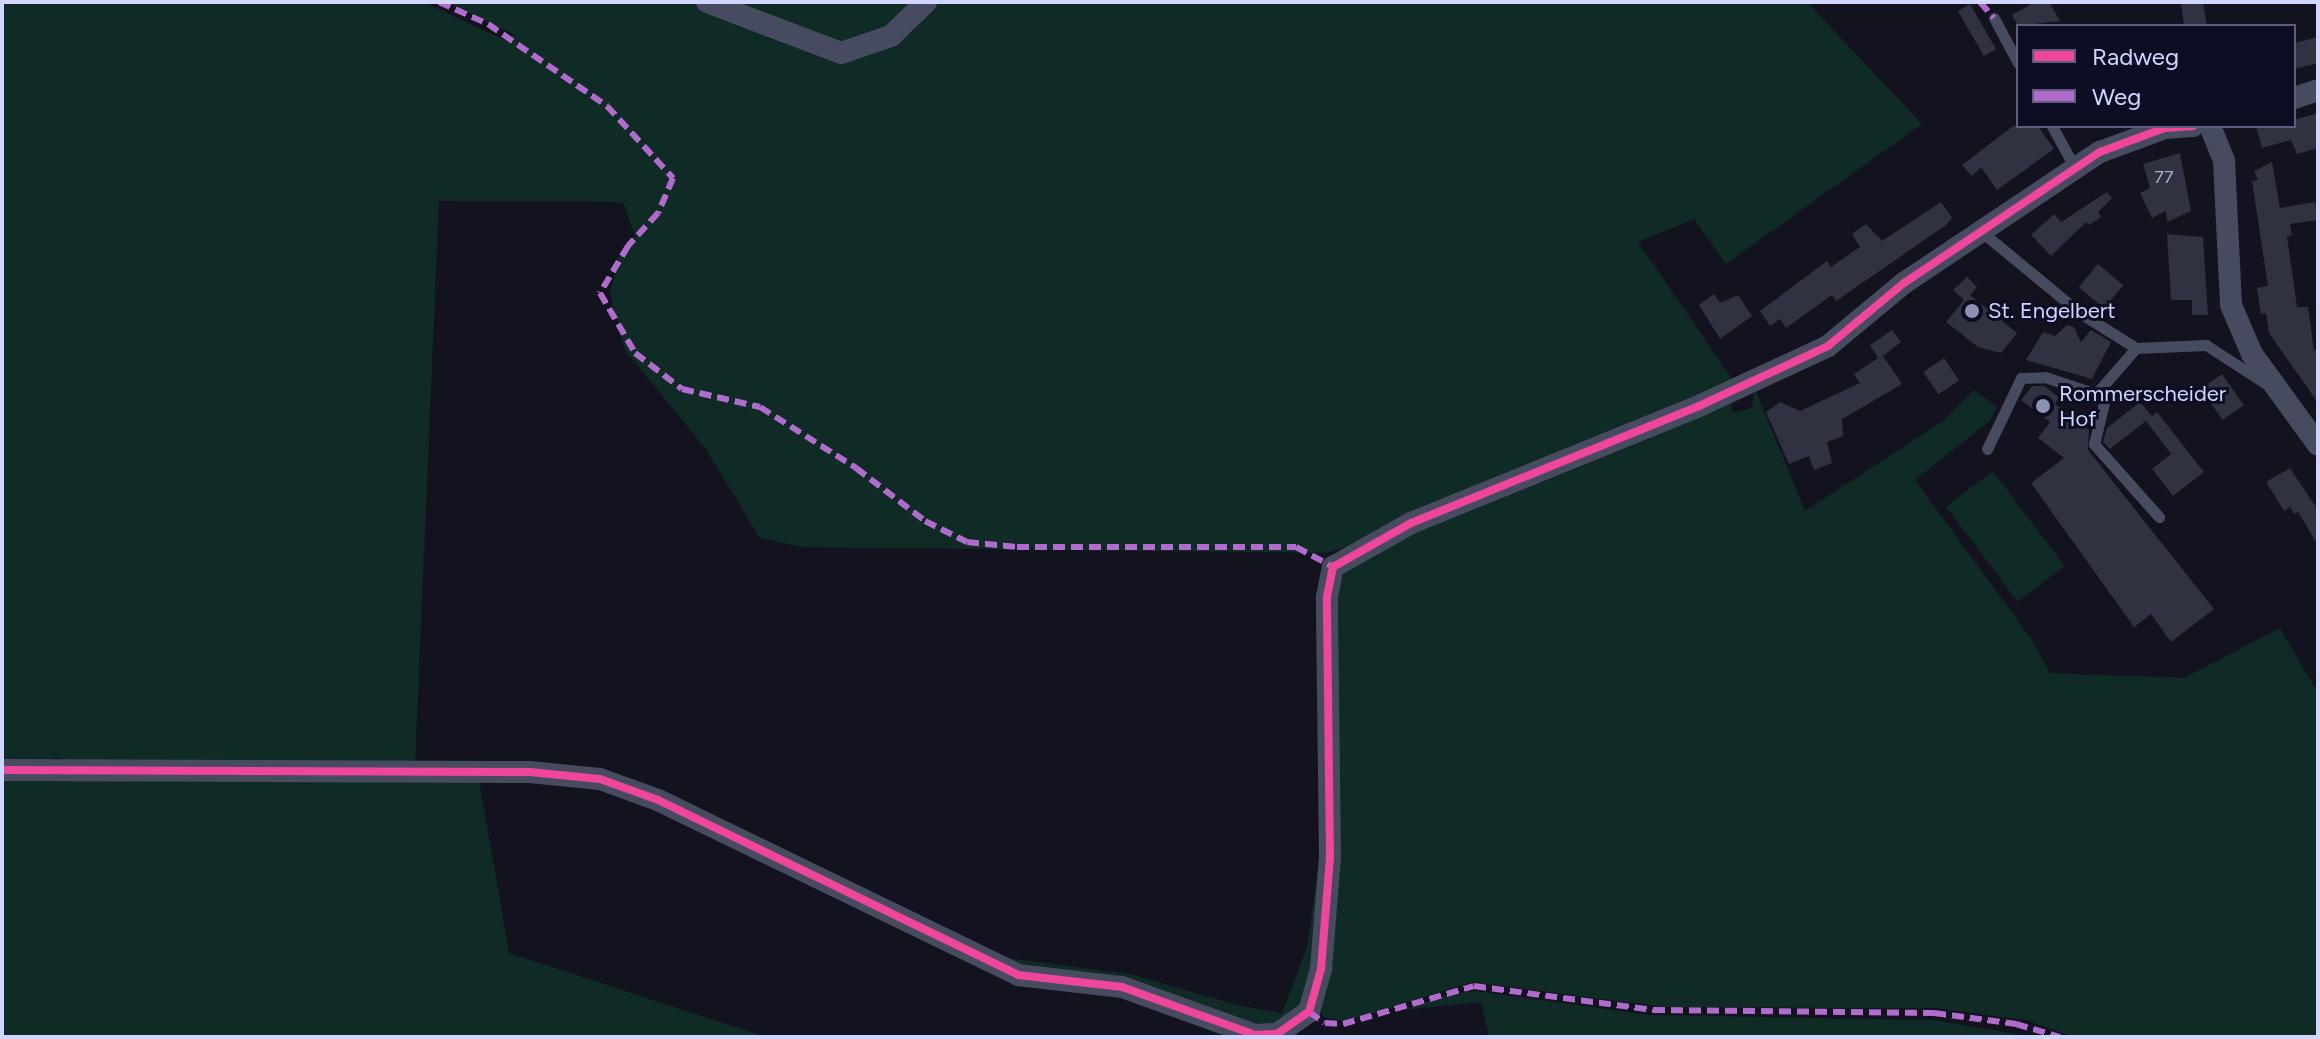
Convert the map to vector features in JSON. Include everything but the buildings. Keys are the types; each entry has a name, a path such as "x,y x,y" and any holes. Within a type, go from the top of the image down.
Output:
{"street":[{"path":"707,2 841,53 891,36 926,2"},
{"path":"2296,97 2318,90"},
{"path":"2,770 530,772 600,779 658,800 1018,975 1122,987 1226,1026 1277,1034 1309,1012 1321,969 1330,857 1327,597 1333,567 1411,523 1699,406 1768,371 1828,346 1904,283 1983,233 2075,168 2123,141 2184,128"},
{"path":"2211,128 2224,161 2231,305 2252,354 2318,445"}],"lane":[{"path":"1994,18 2016,59"},
{"path":"2053,128 2075,168"},
{"path":"1983,233 2080,313 2136,348 2206,345 2279,393"},
{"path":"1987,449 2021,378 2045,377 2096,394 2136,348"},
{"path":"2102,387 2105,399 2094,444 2159,517"}],"green space":[{"path":"2,2 423,2 507,41 513,34 446,2 698,2 830,56 933,2 1807,2 1922,124 1726,264 1694,219 1638,242 1735,383 1374,539 1327,553 802,547 760,538 705,448 625,350 610,294 618,258 635,236 623,202 439,201 415,766 78,764 59,758 2,764"},
{"path":"721,2 918,2 890,27 840,45"},
{"path":"1755,389 1805,511 1943,421 1974,390 1997,407 1990,421 1915,480 2032,640 2050,673 2184,678 2280,628 2318,693 2318,1037 2074,1037 2026,1020 1934,1008 1664,1007 1472,982 1346,1021 1325,1018 1321,1013 1329,973 1336,591 1345,572 1417,530 1731,399 1733,413 1752,408"},
{"path":"1993,471 2065,566 2017,602 1946,507"},
{"path":"2,776 479,780 509,953 766,1037 2,1037"},
{"path":"1318,866 1323,884 1317,965 1300,1009 1268,1027 992,956 1130,974 1237,1005 1282,1013 1307,947"},
{"path":"1477,991 1649,1015 1934,1020 2032,1037 1489,1037 1481,1002 1404,1010 1448,994"}],"marked path":[{"path":"439,2 488,24 607,106 673,178 658,213 628,246 600,293 635,353 682,389 760,407 856,468 925,521 967,542 1017,547 1296,547 1333,567"},
{"path":"1980,2 1994,18"},
{"path":"1309,1012 1325,1023 1343,1024 1474,986 1653,1010 1934,1013 2016,1024 2060,1037"}],"cycle path":[{"path":"2,770 530,772 600,779 658,800 1018,975 1122,987 1255,1035 1277,1034 1309,1012 1321,969 1330,857 1327,597 1333,567 1411,523 1699,406 1828,346 1904,283 2100,152 2165,128"}],"place":[{"name":"St. Engelbert","path":"1972,311"},
{"name":"Rommerscheider Hof","path":"2043,406"}]}
